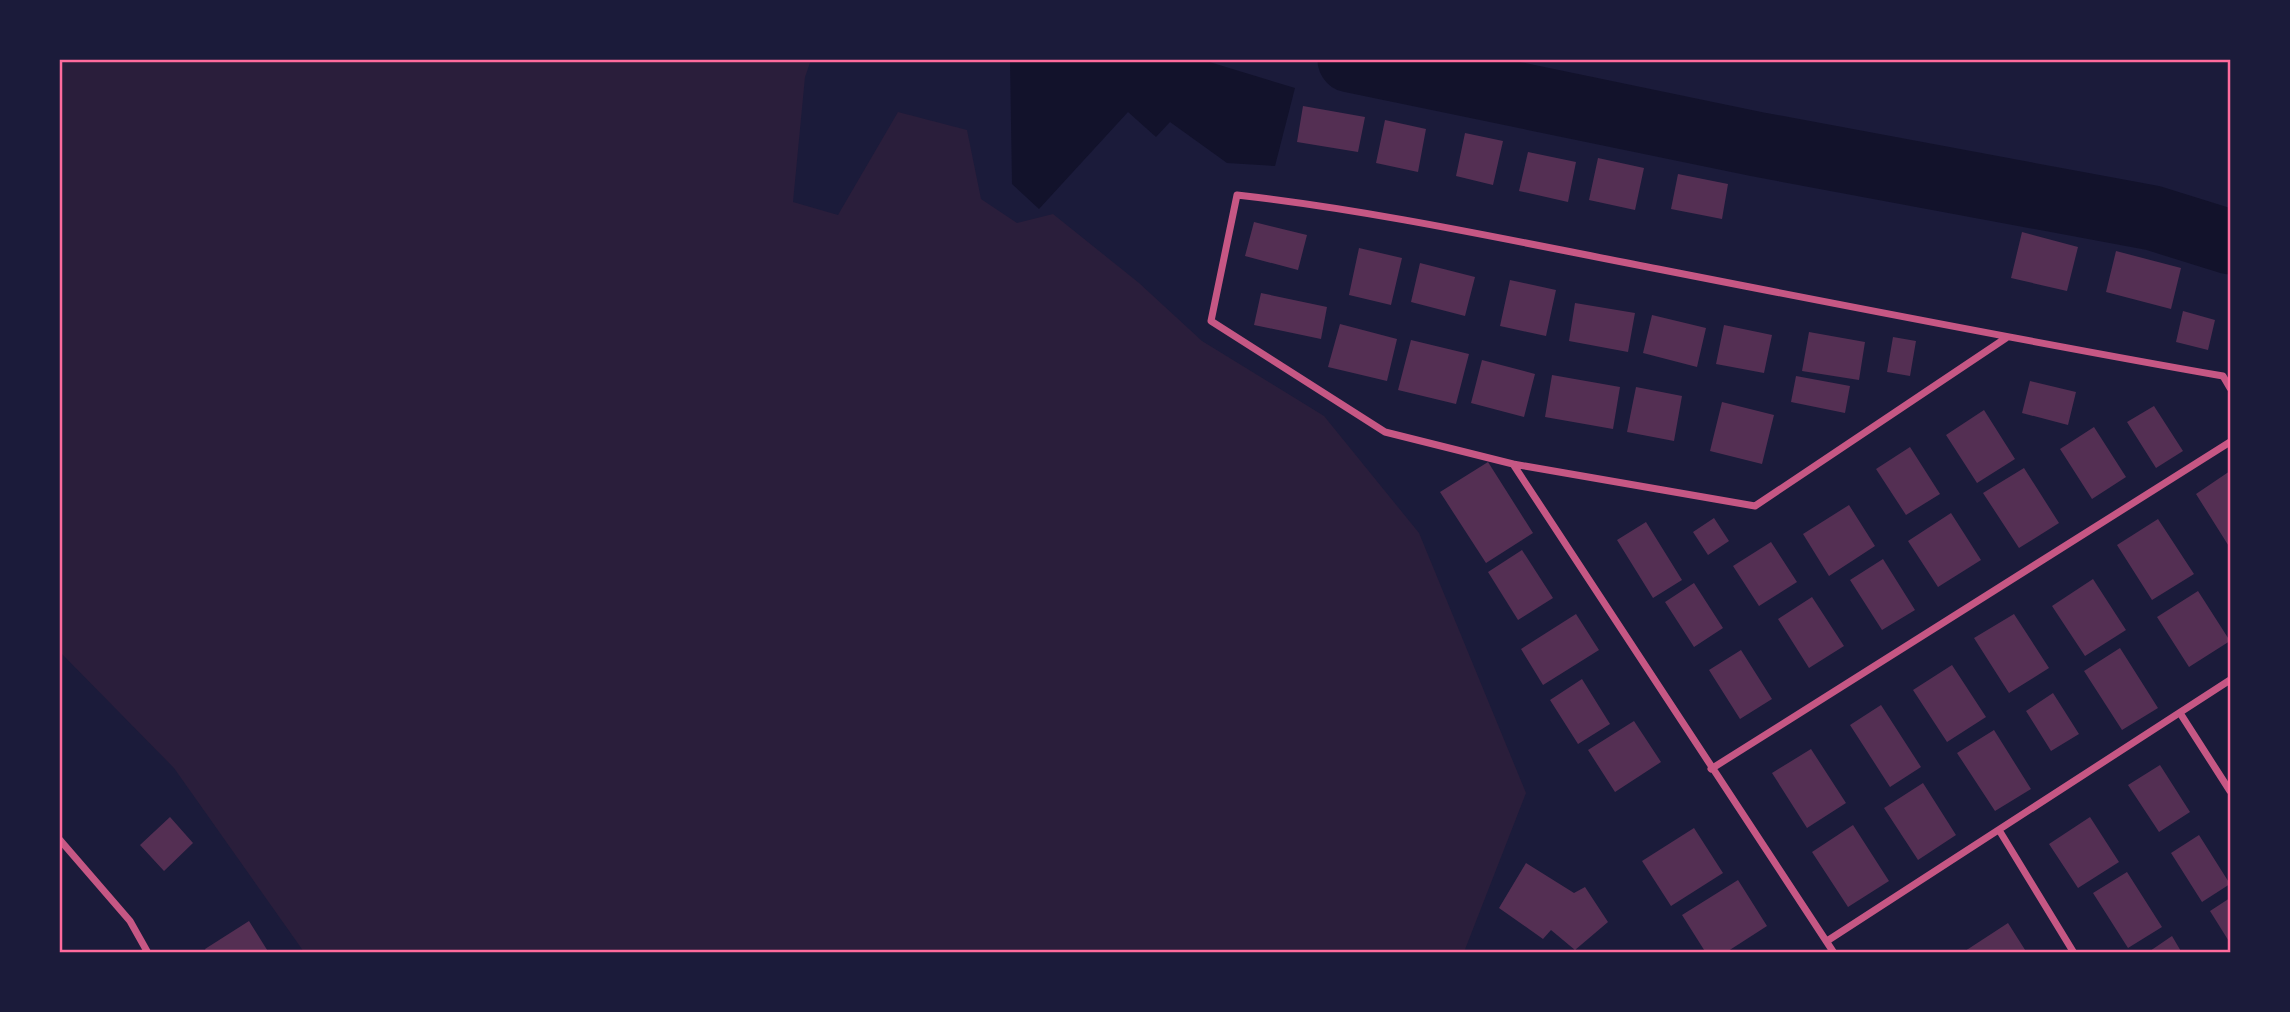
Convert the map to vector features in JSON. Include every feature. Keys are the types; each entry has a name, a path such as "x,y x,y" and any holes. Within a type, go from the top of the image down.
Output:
{"street":[{"path":"2006,338 1755,506 1513,464 1385,432 1211,321 1237,195 1300,202 1455,229 2006,338 2223,376 2231,388"},
{"path":"1711,769 2231,442"},
{"path":"1513,464 1834,953"},
{"path":"1827,941 2231,680"},
{"path":"2180,713 2231,791"},
{"path":"1999,830 2074,953"},
{"path":"60,839 131,921 148,953"}],"shaded area":[{"path":"60,60 811,60 805,77 793,202 838,215 898,112 967,130 981,199 1017,223 1053,214 1139,283 1202,341 1324,416 1419,533 1526,793 1464,952 304,952 174,768 60,652"},
{"path":"1010,60 1203,60 1295,88 1275,166 1227,163 1170,122 1156,137 1128,112 1039,209 1012,184"}],"building":[{"path":"1303,106 1365,117 1358,152 1297,142"},
{"path":"1385,120 1426,129 1418,172 1376,163"},
{"path":"1465,133 1503,141 1493,185 1456,176"},
{"path":"1528,152 1576,162 1568,202 1519,191"},
{"path":"1598,158 1644,168 1635,210 1589,200"},
{"path":"1678,174 1728,184 1722,219 1671,209"},
{"path":"1254,222 1307,235 1298,270 1245,256"},
{"path":"2022,232 2078,247 2067,291 2011,278"},
{"path":"1359,248 1402,258 1391,305 1349,295"},
{"path":"2116,251 2181,268 2171,309 2106,292"},
{"path":"1420,263 1475,277 1465,316 1411,302"},
{"path":"1510,280 1556,290 1546,336 1500,326"},
{"path":"1261,293 1327,307 1321,339 1254,325"},
{"path":"1575,303 1635,313 1628,352 1569,341"},
{"path":"2183,311 2215,320 2208,350 2176,342"},
{"path":"1652,315 1706,328 1697,367 1643,353"},
{"path":"1340,324 1397,339 1387,381 1328,367"},
{"path":"1724,325 1772,335 1764,373 1716,364"},
{"path":"1809,332 1865,342 1859,380 1802,371"},
{"path":"1893,337 1916,341 1910,376 1887,372"},
{"path":"1411,340 1469,354 1456,404 1398,390"},
{"path":"1482,360 1535,374 1524,417 1471,403"},
{"path":"1552,375 1620,387 1613,429 1545,417"},
{"path":"1796,376 1850,386 1845,413 1791,402"},
{"path":"2030,381 2076,392 2068,425 2022,413"},
{"path":"1636,387 1682,396 1674,441 1627,432"},
{"path":"1722,402 1774,415 1762,464 1710,451"},
{"path":"2154,406 2183,451 2156,468 2127,422"},
{"path":"1984,410 2015,459 1977,483 1946,435"},
{"path":"2094,427 2126,477 2092,499 2060,449"},
{"path":"1910,447 1940,494 1906,515 1876,469"},
{"path":"1488,462 1533,533 1486,563 1440,492"},
{"path":"2024,468 2059,523 2019,548 1983,493"},
{"path":"2230,471 2230,548 2196,494"},
{"path":"1849,505 1875,546 1829,576 1803,534"},
{"path":"1951,513 1981,560 1938,587 1908,541"},
{"path":"1714,518 1729,541 1708,555 1693,532"},
{"path":"2158,519 2194,574 2152,600 2117,545"},
{"path":"1646,522 1682,580 1653,598 1617,540"},
{"path":"1771,542 1797,582 1759,606 1733,566"},
{"path":"1522,550 1553,598 1518,620 1488,572"},
{"path":"1883,559 1915,610 1882,630 1850,580"},
{"path":"2093,579 2126,630 2085,656 2052,606"},
{"path":"1694,583 1723,628 1694,647 1665,602"},
{"path":"2198,591 2230,641 2189,667 2157,617"},
{"path":"1812,597 1844,646 1809,668 1778,619"},
{"path":"1576,614 1599,650 1543,685 1521,649"},
{"path":"2014,614 2049,668 2009,693 1974,638"},
{"path":"2120,648 2158,708 2122,730 2084,671"},
{"path":"1741,650 1772,699 1740,719 1709,670"},
{"path":"1952,665 1986,717 1947,742 1913,690"},
{"path":"1582,679 1610,724 1578,744 1550,700"},
{"path":"2053,693 2079,734 2051,751 2026,711"},
{"path":"1881,705 1921,767 1890,787 1850,725"},
{"path":"1634,721 1661,762 1615,792 1588,750"},
{"path":"1994,730 2031,789 1995,811 1957,753"},
{"path":"1811,749 1846,803 1807,828 1772,773"},
{"path":"2160,765 2190,812 2159,832 2128,785"},
{"path":"1923,783 1956,835 1918,860 1884,808"},
{"path":"170,817 193,843 164,871 140,845"},
{"path":"2090,817 2119,862 2078,888 2049,844"},
{"path":"1853,825 1889,881 1848,907 1812,852"},
{"path":"1694,828 1723,873 1671,906 1642,861"},
{"path":"2199,835 2230,884 2202,902 2171,853"},
{"path":"1526,863 1574,893 1585,887 1608,922 1575,950 1551,930 1543,939 1499,908"},
{"path":"2127,872 2162,927 2128,948 2093,893"},
{"path":"1738,880 1767,926 1725,953 1706,953 1682,915"},
{"path":"2230,898 2230,943 2210,911"},
{"path":"249,921 269,953 207,953 205,949"},
{"path":"2008,923 2027,953 1962,953"},
{"path":"2172,936 2182,953 2147,953"}],"waterway":[{"path":"1350,60 1756,144 2153,218 2230,242"}]}
